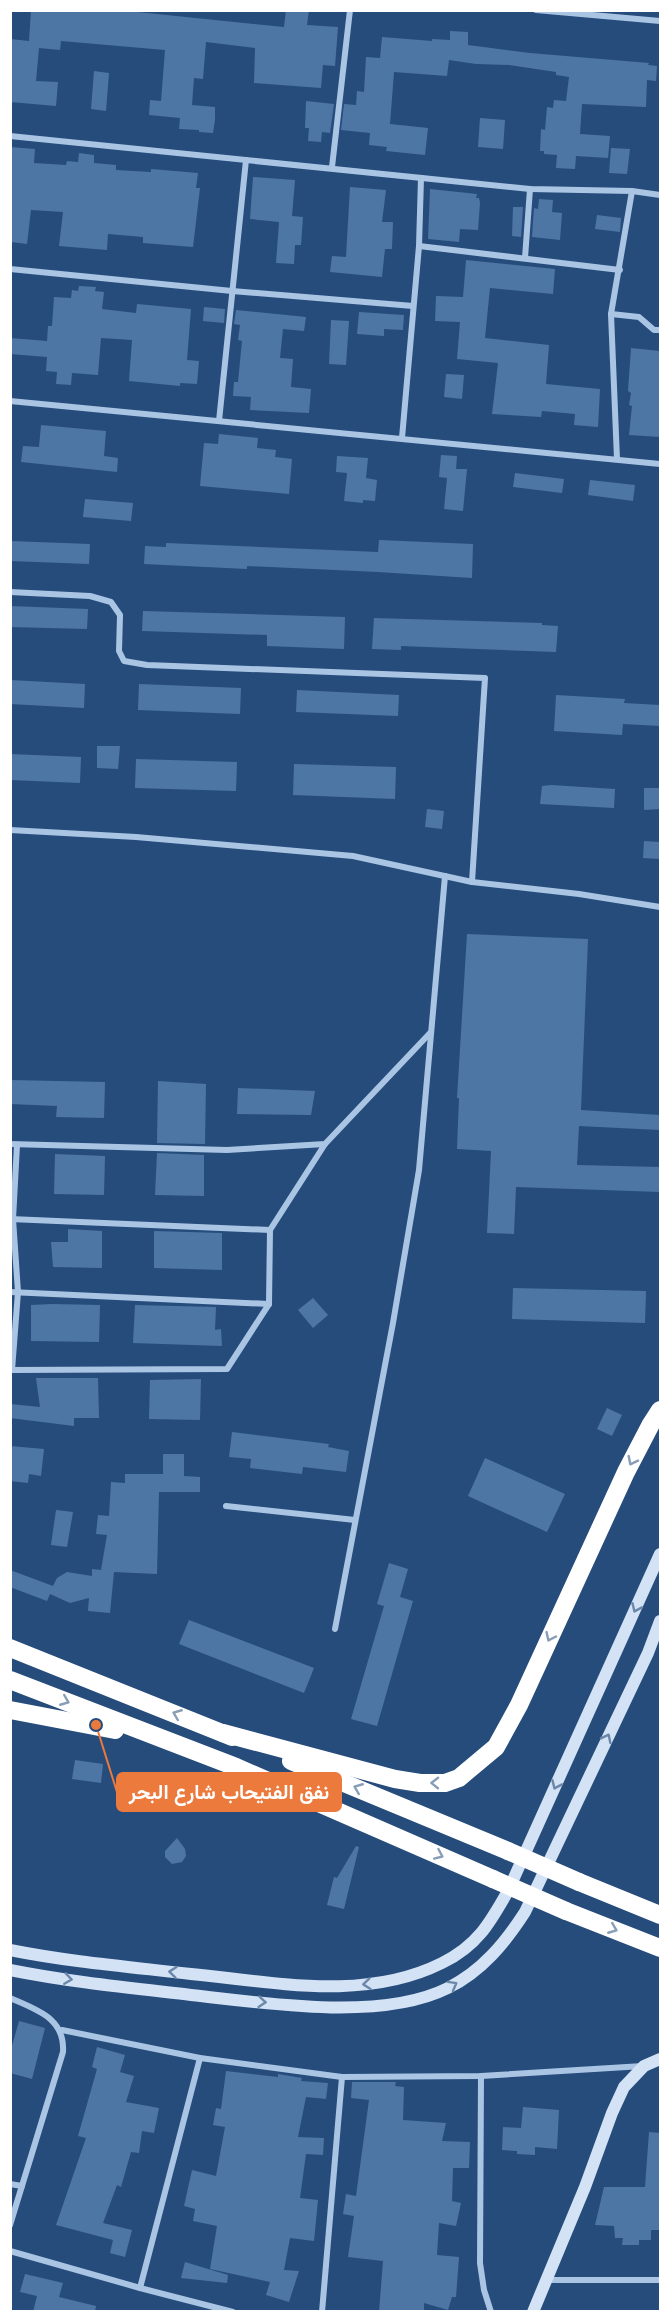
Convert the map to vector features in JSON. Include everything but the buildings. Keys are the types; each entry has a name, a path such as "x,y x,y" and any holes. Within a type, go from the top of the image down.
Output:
{"highway":[{"path":"223,1733 395,1779 420,1783 446,1783 459,1778 496,1747 519,1705 626,1472 660,1410"},
{"path":"10,1648 223,1733 660,1915"},
{"path":"10,1680 236,1767 566,1911 660,1948"},
{"path":"10,1710 159,1739"}],"main road":[{"path":"10,1950 122,1966 313,1986 377,1983 421,1972 450,1959 478,1938 489,1926 512,1884 660,1554"},
{"path":"10,1970 120,1987 338,2008 374,2007 411,2000 446,1989 471,1974 500,1947 525,1912 648,1653 660,1621"},
{"path":"533,2312 624,2087 644,2066 660,2059"}],"street":[{"path":"332,167 350,10"},
{"path":"536,10 660,21"},
{"path":"10,136 332,167 530,189 632,191 660,195"},
{"path":"219,421 246,160"},
{"path":"402,438 419,246 422,178"},
{"path":"525,258 530,189"},
{"path":"617,459 611,314 632,191"},
{"path":"419,246 620,270"},
{"path":"10,269 413,306"},
{"path":"611,314 639,317 654,330 660,330"},
{"path":"10,401 660,464"},
{"path":"10,592 90,596 111,602 120,615 119,651 124,661 485,678 472,882"},
{"path":"10,830 136,837 353,856 472,882 579,894 660,907"},
{"path":"335,1629 393,1323 419,1170 445,876"},
{"path":"325,1144 227,1150 14,1144 12,1219 14,1292 11,1370 227,1369 269,1304 270,1230 325,1144 432,1032"},
{"path":"12,1219 270,1230"},
{"path":"14,1292 269,1304"},
{"path":"225,1506 355,1520"},
{"path":"10,1998 43,2014 62,2030 200,2058 342,2077 481,2076 644,2066"},
{"path":"10,2225 63,2052 62,2030"},
{"path":"140,2288 200,2058"},
{"path":"481,2076 480,2263 484,2290 491,2312"},
{"path":"322,2312 342,2077"},
{"path":"10,2184 22,2186"},
{"path":"10,2251 233,2312"},
{"path":"546,2280 660,2280"}],"place":[{"name":"نفق الفتيحاب شارع البحر","path":"96,1725"}]}
